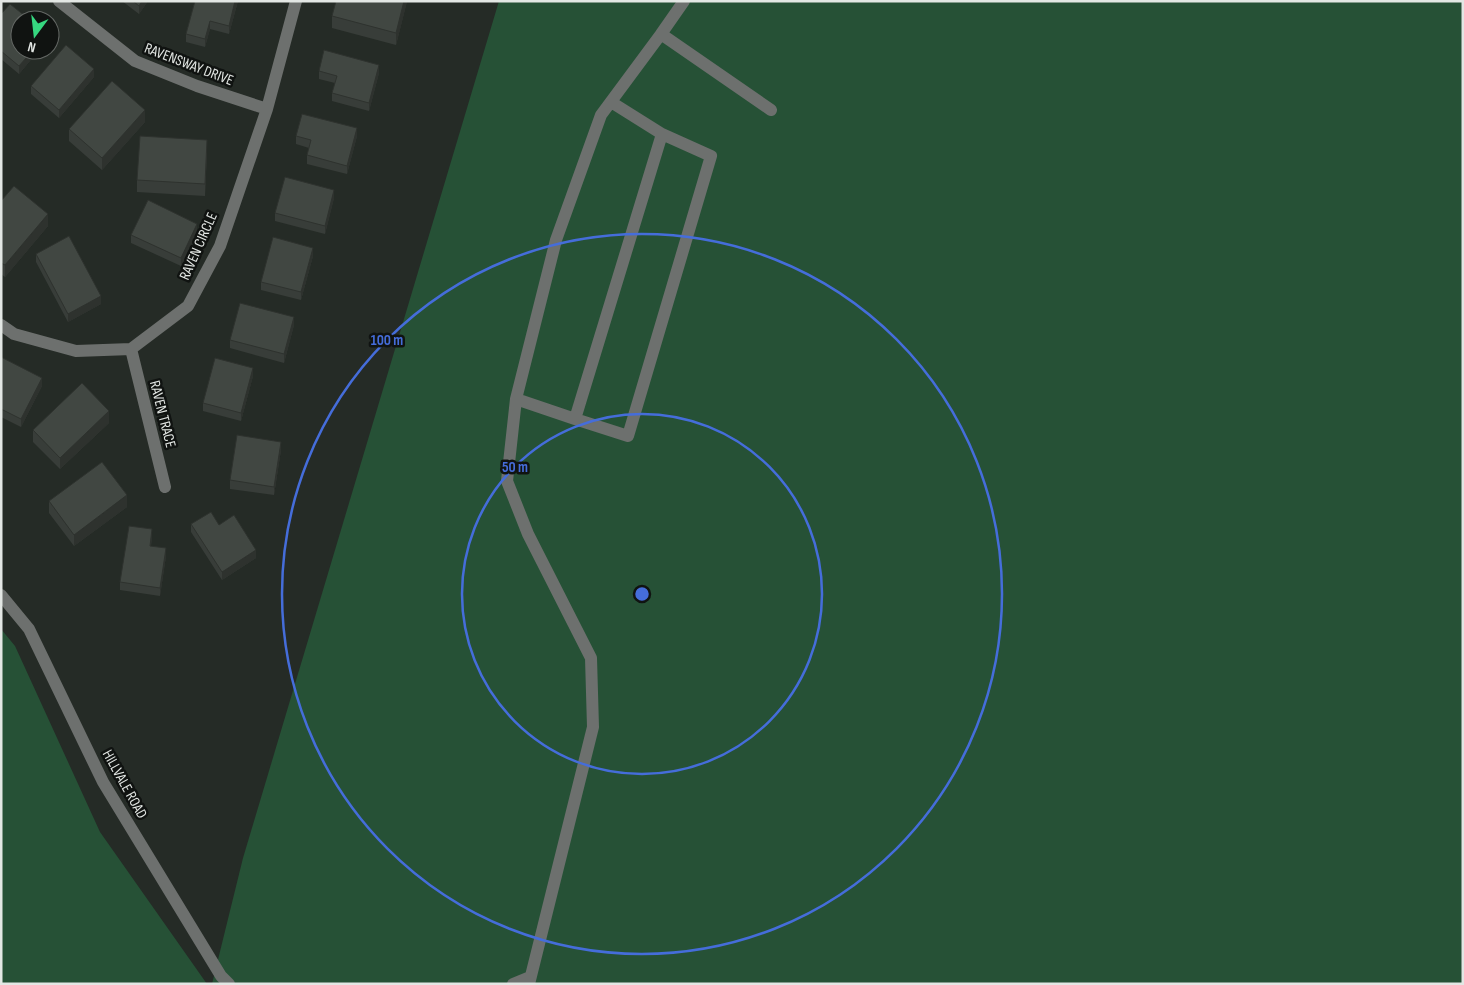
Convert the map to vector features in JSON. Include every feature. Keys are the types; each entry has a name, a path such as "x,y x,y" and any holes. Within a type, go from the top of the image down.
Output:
{"street":[{"name":"RAVENSWAY DRIVE","path":"59,1 135,61 197,86 267,109"},
{"name":"RAVEN CIRCLE","path":"131,349 188,306 220,246 267,109 296,1"},
{"path":"513,984 530,980 592,727 591,658 528,534 508,481 516,399 556,240 601,115 684,1"},
{"path":"661,34 771,110"},
{"path":"516,399 628,436 711,156 662,134 611,102"},
{"path":"575,419 662,134"},
{"path":"1,325 14,334 76,351 131,349"},
{"name":"RAVEN TRACE","path":"131,349 164,487"},
{"name":"HILLVALE ROAD","path":"1,595 29,629 103,782 222,976 229,984"}],"green space":[{"path":"499,1 1463,1 1463,984 212,984 243,858"},
{"path":"1,629 15,646 100,832 207,984 1,984"}],"building":[{"path":"133,1 142,1 139,6"},
{"path":"195,1 235,1 229,26 210,21 205,39 186,34"},
{"path":"336,1 404,1 396,33 332,16"},
{"path":"10,4 18,10 10,10 10,58 1,51 1,14"},
{"path":"66,45 94,69 59,110 31,86 53,60 60,60 60,52"},
{"path":"324,50 379,65 369,103 332,93 337,76 319,71"},
{"path":"12,60 24,60 19,66"},
{"path":"112,81 145,110 102,158 69,129"},
{"path":"302,114 357,128 347,166 307,155 311,140 296,136"},
{"path":"140,136 207,140 205,184 137,180"},
{"path":"285,177 334,190 325,226 275,213"},
{"path":"14,186 48,214 5,265 1,263 1,201"},
{"path":"148,200 197,224 181,258 131,235"},
{"path":"69,236 101,296 68,314 36,254"},
{"path":"273,237 313,248 301,292 261,282"},
{"path":"240,303 294,317 284,354 230,340"},
{"path":"1,357 42,378 21,419 1,409"},
{"path":"215,358 253,368 241,413 203,403"},
{"path":"82,383 109,411 60,458 33,430"},
{"path":"237,435 281,442 274,487 230,480"},
{"path":"102,462 127,495 74,535 49,501"},
{"path":"211,512 219,525 234,515 256,550 222,572 191,524"},
{"path":"129,526 152,529 150,546 166,548 160,588 120,582"}]}
